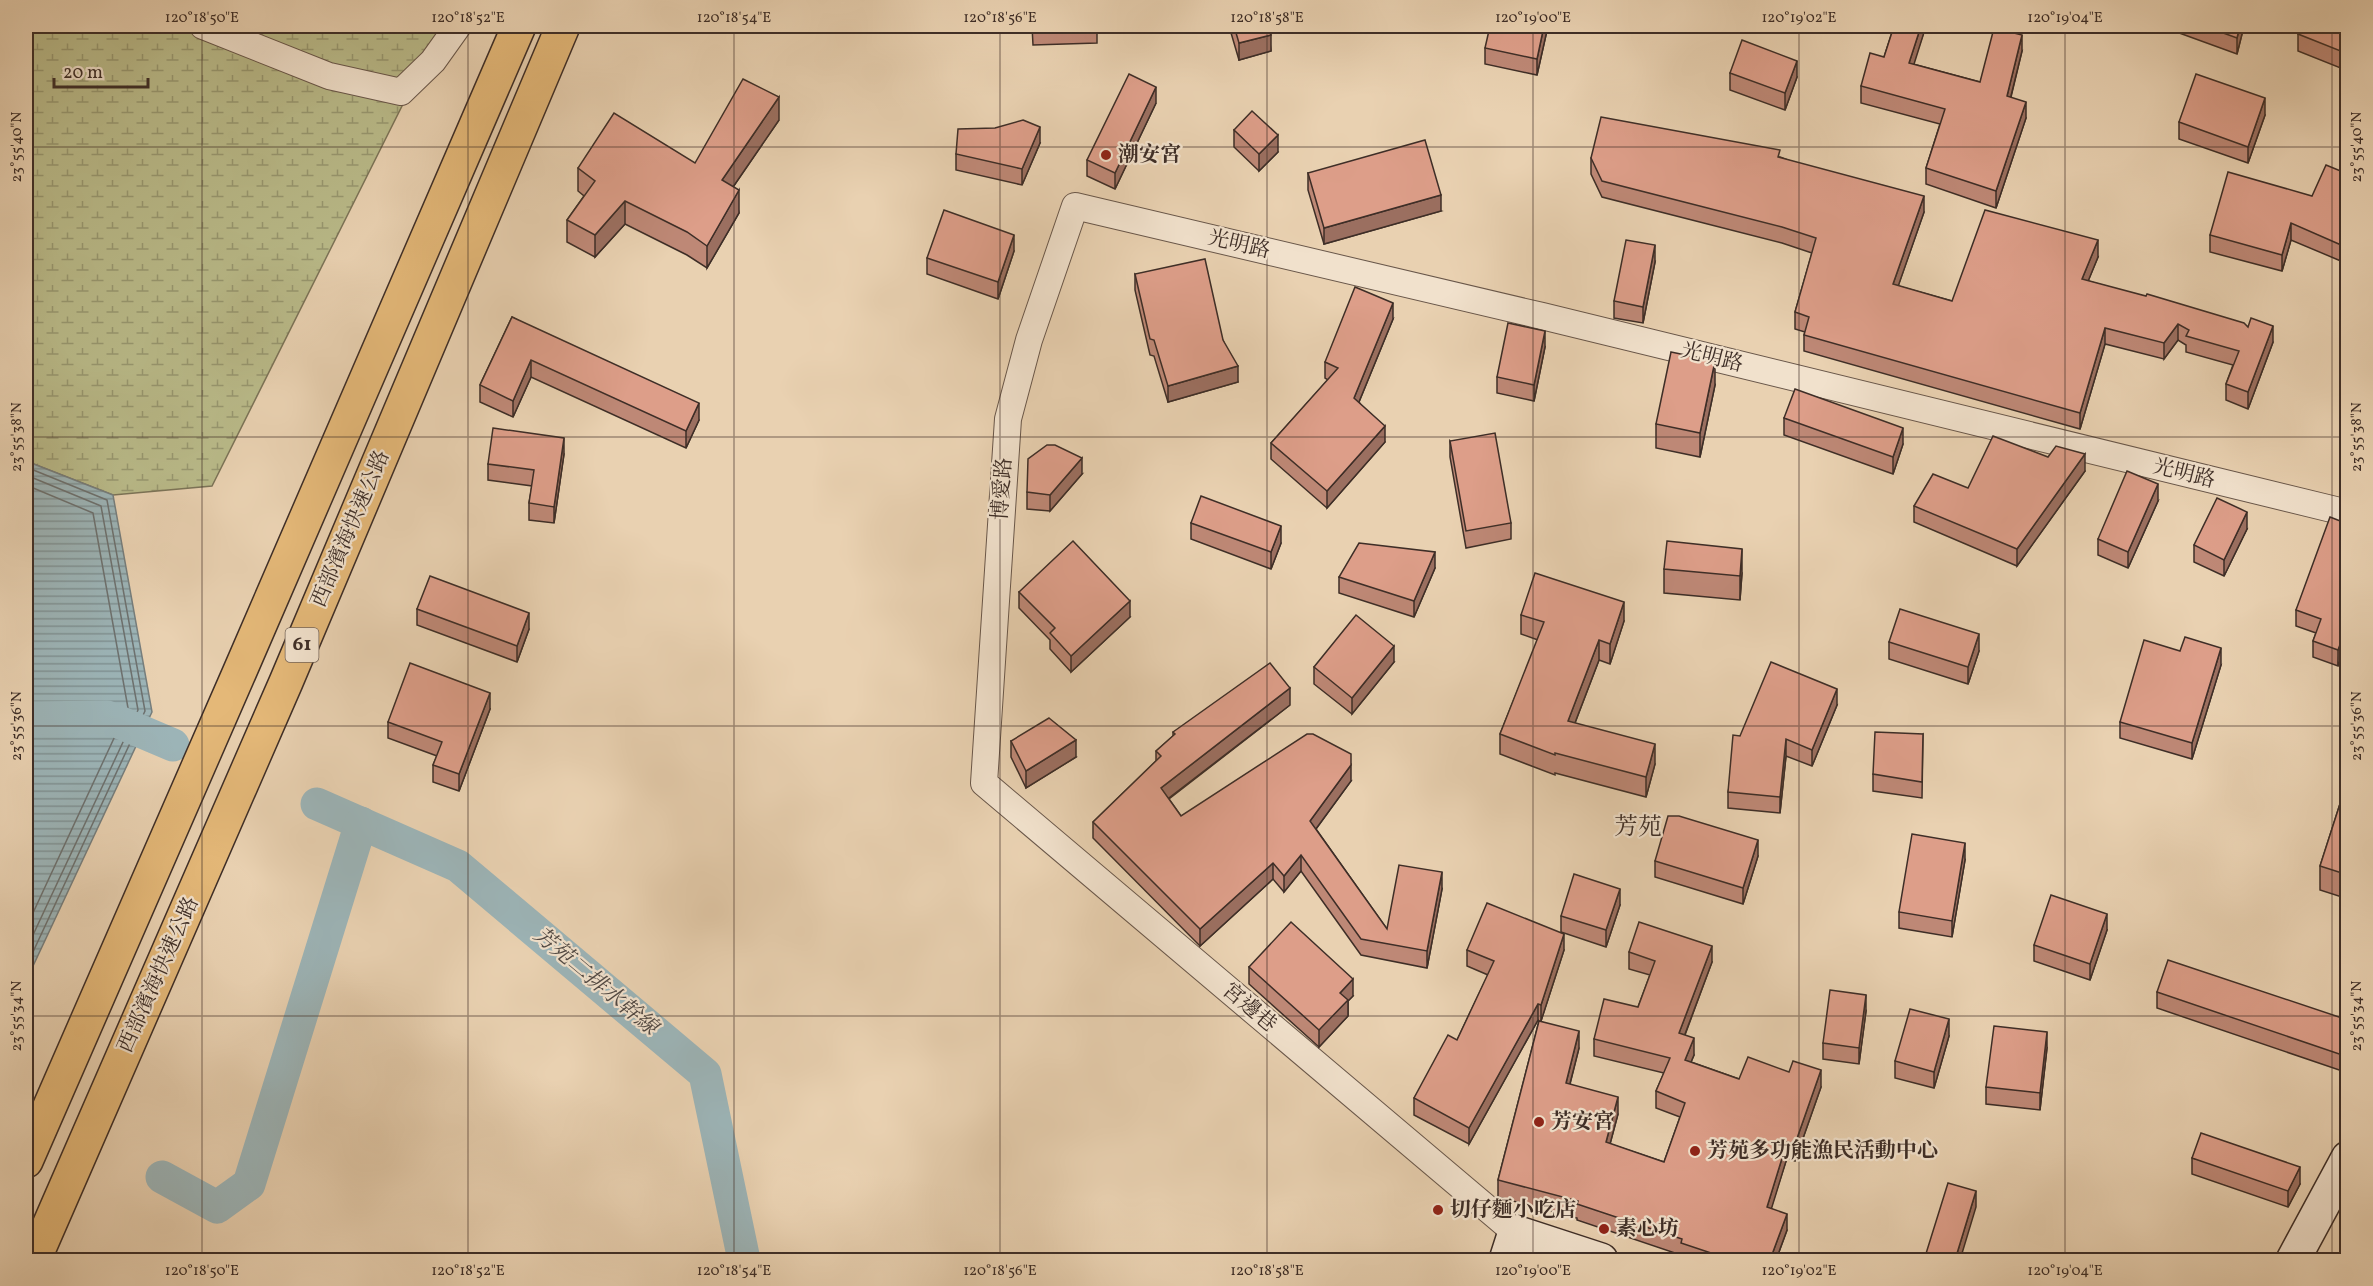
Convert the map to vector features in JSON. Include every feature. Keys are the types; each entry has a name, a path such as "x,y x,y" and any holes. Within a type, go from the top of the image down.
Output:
{"highway":[{"name":"61","path":"26,1161 519,26"},
{"name":"西部濱海快速公路","path":"34,1260 286,682 563,26"}],"street":[{"path":"203,26 329,76 401,92 433,61 458,26"},
{"name":"光明路","path":"1075,206 1542,316 2348,513"},
{"name":"博愛路","path":"984,783 1008,418 1029,340 1075,206"},
{"name":"宮邊巷","path":"984,783 1511,1246"},
{"path":"2293,1260 2348,1158"},
{"path":"1511,1246 1601,1260"}],"green space":[{"path":"26,26 442,26 212,486 113,495 26,461"}],"water":[{"path":"26,461 113,495 152,712 26,981"}],"building":[{"path":"1033,26 1097,26 1033,29"},
{"path":"1234,26 1268,26 1271,35 1239,43"},
{"path":"1490,26 1544,26 1537,59 1485,48"},
{"path":"1894,26 1921,26 1909,63 1980,82 1994,28 2022,35 2007,96 2026,102 1996,191 1926,168 1945,109 1861,86 1870,53 1884,57"},
{"path":"2204,26 2240,26 2237,38"},
{"path":"2302,26 2348,26 2348,54 2298,34"},
{"path":"1742,40 1797,61 1785,93 1730,73"},
{"path":"1129,74 1156,87 1115,173 1087,160"},
{"path":"2196,74 2265,98 2248,147 2179,122"},
{"path":"743,79 779,97 722,180 739,190 707,246 687,232 625,201 595,235 567,220 595,181 578,168 614,113 695,163"},
{"path":"1252,111 1278,135 1259,154 1234,130"},
{"path":"1601,117 1780,150 1778,157 1924,196 1893,284 1952,301 1985,210 2098,240 2082,279 2146,296 2147,294 2244,323 2248,327 2251,318 2273,326 2248,392 2226,384 2239,351 2186,336 2189,330 2178,324 2164,343 2105,328 2080,413 1804,335 1809,317 1795,312 1816,238 1782,227 1602,181 1591,158"},
{"path":"1023,120 1040,127 1022,169 956,154 958,129 995,128"},
{"path":"1425,140 1441,195 1324,228 1308,173"},
{"path":"2326,165 2348,174 2348,248 2291,223 2282,255 2210,235 2228,172 2312,196"},
{"path":"944,210 1014,235 998,282 927,258"},
{"path":"1626,240 1655,245 1643,307 1614,301"},
{"path":"1205,259 1223,340 1238,366 1168,386 1154,340 1150,339 1135,274"},
{"path":"1355,287 1393,303 1354,398 1385,426 1327,491 1271,443 1338,368 1325,362"},
{"path":"512,317 699,403 686,431 531,360 513,401 480,385"},
{"path":"1508,323 1545,331 1534,385 1497,377"},
{"path":"1671,352 1715,361 1700,433 1656,424"},
{"path":"1795,389 1903,428 1893,457 1784,418"},
{"path":"493,428 564,438 554,507 529,503 534,470 488,464"},
{"path":"1495,433 1511,523 1466,531 1450,441"},
{"path":"1993,436 2048,457 2056,446 2085,454 2017,549 1914,506 1933,474 1968,488"},
{"path":"1047,445 1055,445 1082,458 1050,495 1027,492 1028,459"},
{"path":"2127,471 2158,484 2128,552 2098,539"},
{"path":"1201,496 1281,526 1271,552 1191,523"},
{"path":"2217,498 2247,512 2224,560 2194,545"},
{"path":"2330,517 2348,524 2348,623 2338,650 2313,641 2321,619 2296,610"},
{"path":"1073,541 1130,601 1071,656 1050,633 1055,628 1019,592"},
{"path":"1667,541 1742,549 1740,576 1664,569"},
{"path":"1359,543 1435,552 1414,601 1339,577"},
{"path":"1535,573 1624,602 1610,644 1599,640 1568,721 1655,744 1646,777 1555,753 1555,755 1500,734 1544,622 1521,615"},
{"path":"430,576 529,613 517,646 417,609"},
{"path":"1900,609 1979,634 1968,667 1889,642"},
{"path":"1356,615 1394,646 1352,698 1314,667"},
{"path":"2185,637 2221,648 2192,743 2120,722 2144,640 2180,651"},
{"path":"1771,662 1837,689 1812,750 1786,739 1780,797 1728,792 1733,735 1740,736"},
{"path":"410,663 490,693 459,774 433,765 442,742 388,722"},
{"path":"1270,663 1290,688 1161,788 1181,816 1307,734 1313,734 1351,754 1351,765 1310,821 1387,929 1399,865 1442,872 1427,951 1361,939 1301,855 1284,876 1273,863 1200,929 1093,822 1161,756 1156,751 1175,734 1173,732"},
{"path":"1049,718 1076,740 1026,771 1011,741"},
{"path":"1875,732 1923,734 1922,782 1873,774"},
{"path":"2348,782 2348,875 2320,866"},
{"path":"1668,816 1679,816 1758,840 1743,888 1655,861"},
{"path":"1912,834 1965,843 1952,921 1899,912"},
{"path":"1574,874 1620,889 1606,930 1561,916"},
{"path":"2051,895 2107,914 2090,964 2034,945"},
{"path":"1487,903 1564,934 1541,1005 1538,1004 1469,1128 1414,1098 1448,1035 1457,1040 1494,961 1467,950"},
{"path":"1291,922 1353,979 1340,993 1348,1000 1319,1030 1249,967"},
{"path":"1639,922 1712,946 1679,1033 1694,1038 1685,1060 1739,1079 1748,1057 1789,1072 1793,1061 1821,1070 1795,1144 1787,1142 1767,1207 1787,1214 1770,1260 1732,1260 1681,1243 1682,1239 1577,1204 1578,1201 1498,1180 1539,1021 1579,1031 1566,1083 1618,1097 1606,1142 1664,1162 1685,1103 1656,1091 1670,1058 1594,1039 1604,999 1638,1007 1655,961 1629,952"},
{"path":"2168,960 2348,1020 2348,1057 2157,992"},
{"path":"1830,990 1866,995 1859,1048 1823,1043"},
{"path":"1910,1009 1949,1019 1934,1072 1895,1061"},
{"path":"1994,1026 2047,1032 2040,1093 1986,1087"},
{"path":"2201,1133 2300,1167 2288,1191 2192,1158"},
{"path":"1948,1183 1976,1191 1955,1260 1924,1260"}],"waterway":[{"path":"26,718 107,717 173,745"},
{"name":"芳苑二排水幹線","path":"317,804 458,866 705,1074 744,1260"},
{"path":"162,1177 217,1207 249,1184 361,823"}],"place":[{"name":"潮安宮","path":"1106,155"},
{"name":"芳安宮","path":"1539,1122"},
{"name":"芳苑多功能漁民活動中心","path":"1695,1151"},
{"name":"切仔麵小吃店","path":"1438,1210"},
{"name":"素心坊","path":"1604,1229"}],"district":[{"name":"芳苑","path":"1638,828"}]}
